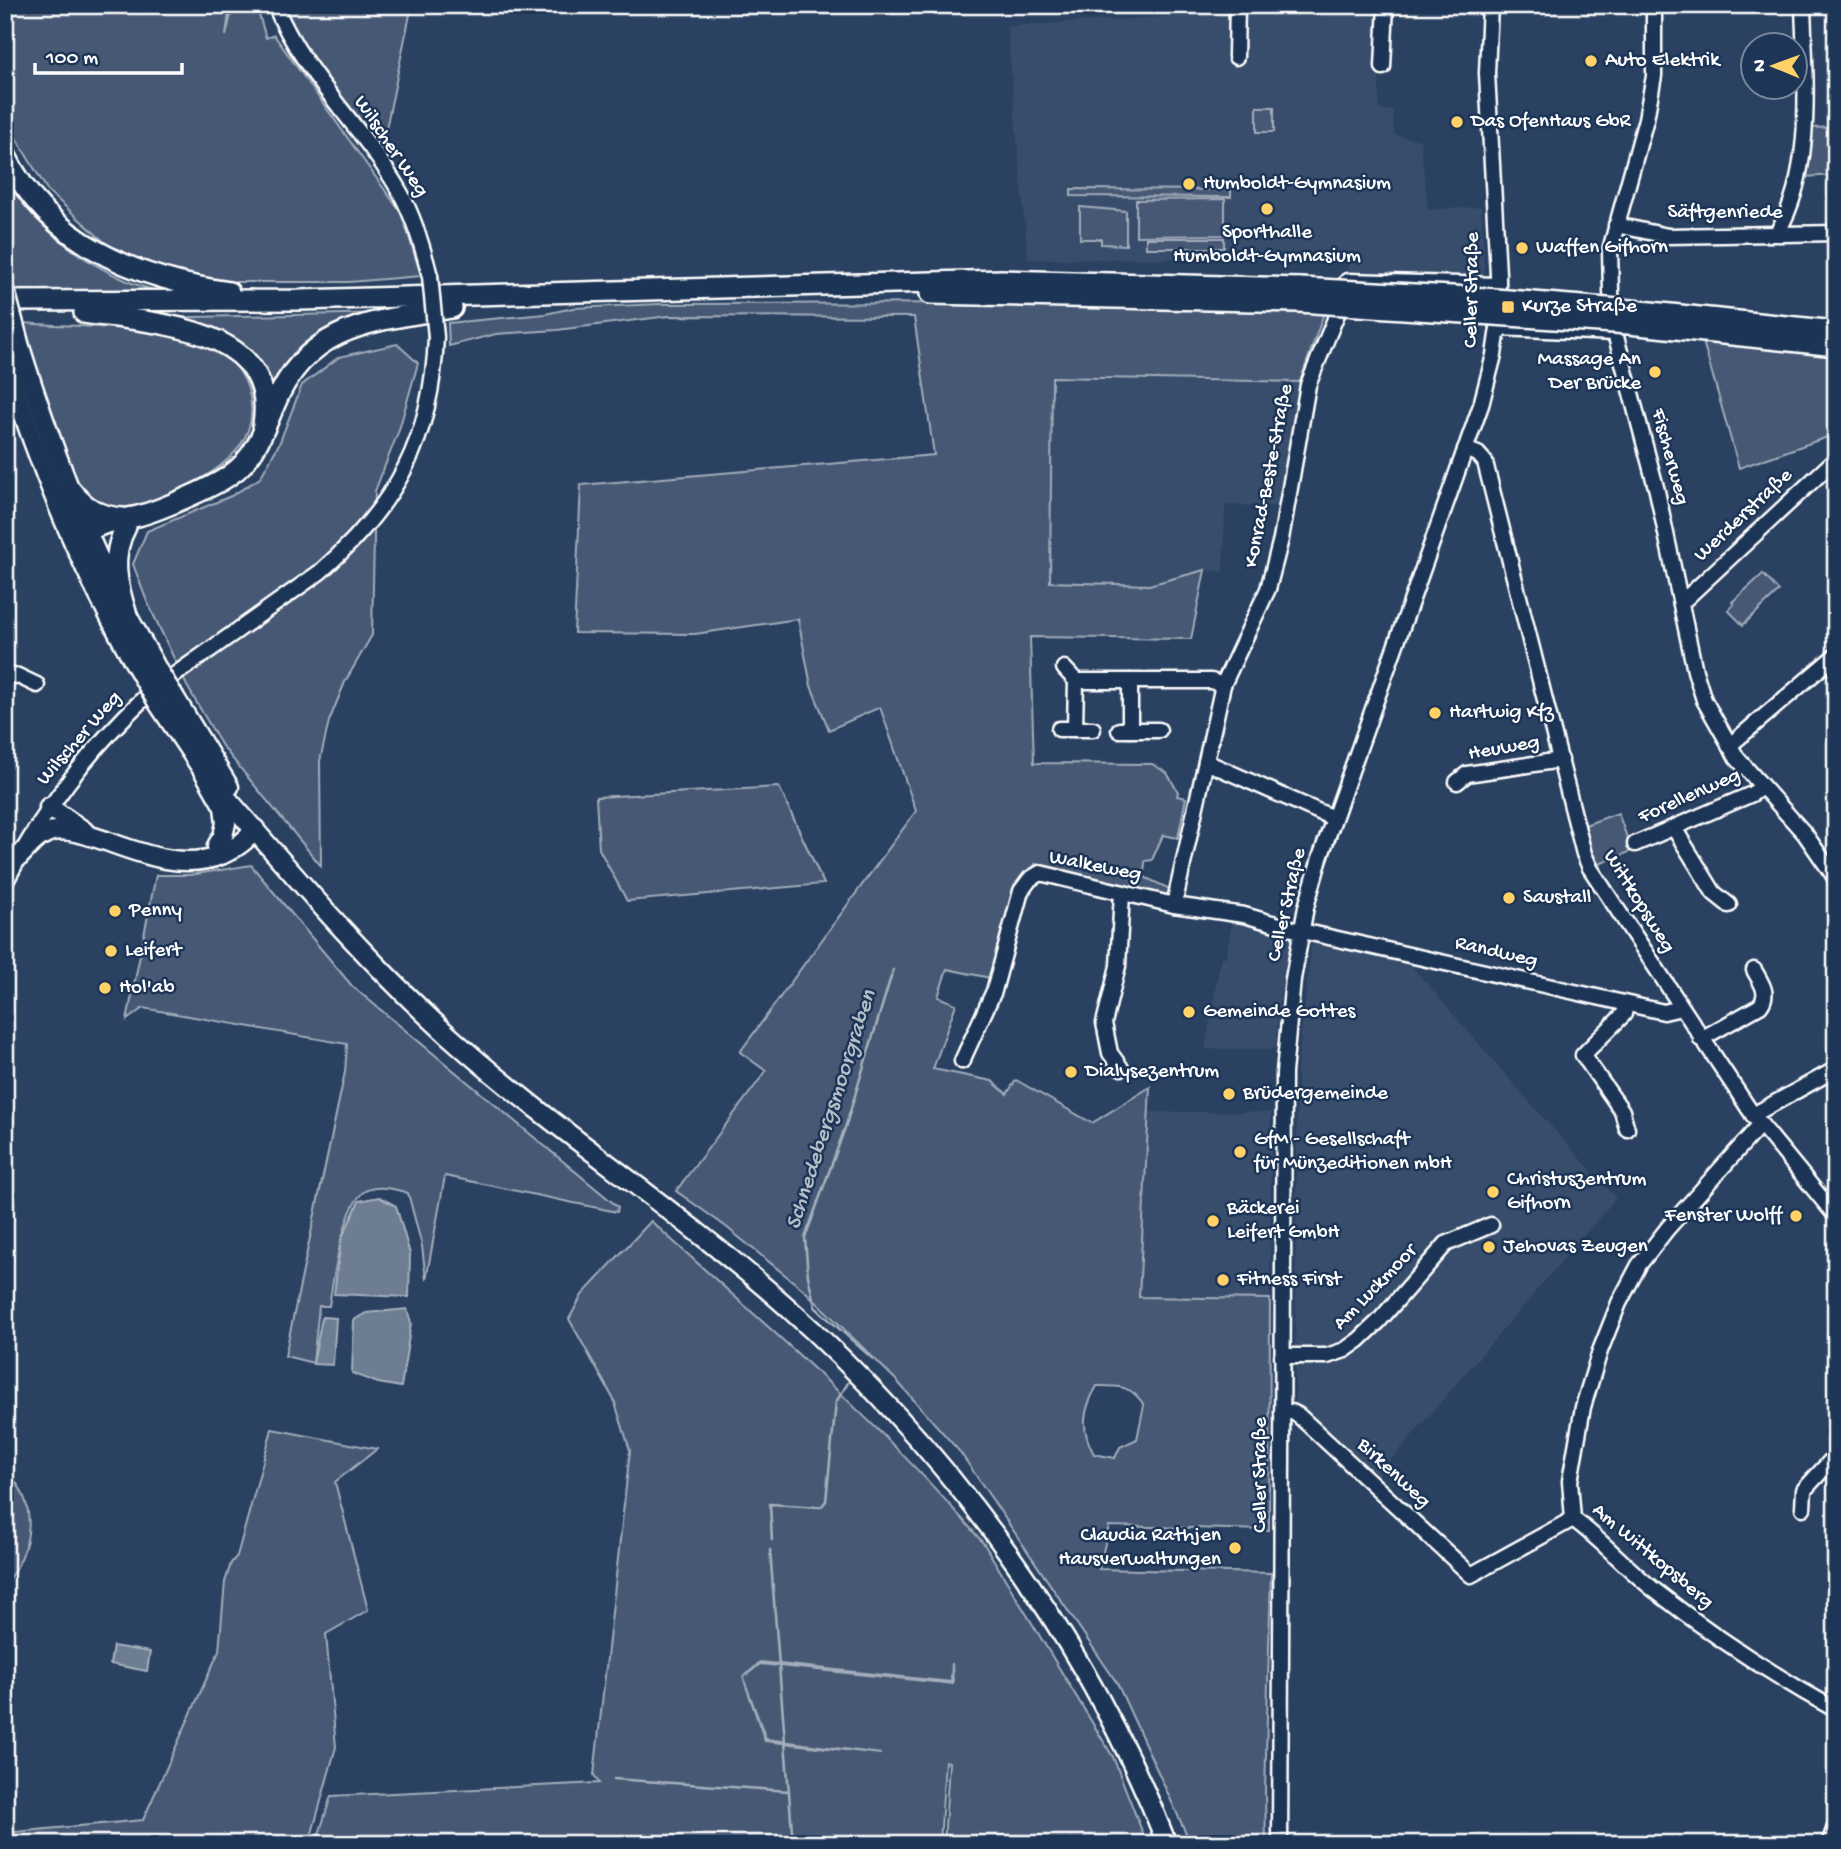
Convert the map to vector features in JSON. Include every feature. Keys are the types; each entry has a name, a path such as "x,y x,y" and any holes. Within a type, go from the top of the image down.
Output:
{"highway":[{"path":"5,154 26,187 48,212 72,235 100,254 162,279 197,287 300,300"},
{"path":"5,301 300,300 810,284 1471,297 1625,322 1836,346"},
{"path":"5,312 300,311 1002,288"},
{"path":"87,536 94,528 130,520 228,476 245,462 258,443 289,376 318,345 356,326 461,306"},
{"path":"84,313 192,330 222,341 233,349 250,367 261,393 264,419 258,443"},
{"path":"1625,322 1836,331"},
{"path":"70,489 89,509 106,516 130,520"},
{"path":"127,615 118,586 116,560 117,548 130,520"}],"main road":[{"path":"5,290 20,346 87,536 159,686 224,807 226,822 223,849"},
{"path":"5,357 30,435 64,522 109,616 254,829"},
{"path":"64,522 77,533 87,536"},
{"path":"80,556 87,536"},
{"path":"204,772 365,955 449,1036 542,1114 682,1221 785,1305 877,1394 925,1446 1002,1545 1063,1635 1114,1726 1167,1844"},
{"path":"46,811 56,827 69,832"},
{"path":"46,811 89,835"},
{"path":"19,857 43,836 53,831 89,835 140,852 183,861 207,859 223,849 245,841 254,829"},
{"path":"223,849 261,853 280,861"}],"street":[{"name":"Wilscher Weg","path":"5,884 46,811 85,759 159,686 320,572 342,552 374,516 401,476 421,432 433,385 436,337 430,276 417,230 402,195 301,57 275,5"},
{"path":"1236,57 1237,5"},
{"path":"1383,67 1386,5"},
{"name":"Celler Straße","path":"1280,1844 1291,1413 1282,1356 1284,1073 1289,1008 1302,930 1316,871 1465,449 1491,366 1497,328 1498,285 1487,73 1490,5"},
{"name":"Fischerweg","path":"1654,5 1654,76 1646,119 1611,250 1611,292 1625,322 1657,491 1695,671 1704,700 1729,746 1805,834 1836,879"},
{"path":"1777,233 1794,194 1805,123 1803,5"},
{"name":"Säftgenriede","path":"1616,225 1668,236 1836,233"},
{"name":"Konrad-Beste-Straße","path":"1174,905 1223,685 1268,589 1286,515 1308,385 1346,292 1347,281 1498,285"},
{"path":"1497,328 1625,322"},
{"name":"Wittkopsweg","path":"1465,449 1478,454 1485,462 1584,854 1590,868 1756,1120 1836,1216"},
{"name":"Werderstraße","path":"1681,603 1836,459"},
{"path":"1729,746 1836,655"},
{"path":"1064,668 1076,681 1075,729"},
{"path":"5,674 19,676 37,685"},
{"path":"1076,681 1211,681 1223,685"},
{"path":"1130,681 1124,730 1159,730"},
{"path":"1059,729 1093,729"},
{"name":"Heuweg","path":"1457,782 1467,775 1560,760"},
{"path":"1206,762 1333,818"},
{"name":"Forellenweg","path":"1635,844 1752,794 1762,787"},
{"path":"1674,828 1714,893 1729,905"},
{"name":"Walkeweg","path":"962,1061 994,991 1021,891 1030,878 1040,873 1174,905 1244,915 1302,930"},
{"path":"1121,1068 1110,1053 1104,1023 1118,966 1122,893"},
{"name":"Randweg","path":"1302,930 1664,1012 1681,1008"},
{"path":"1701,1039 1760,1006 1766,991 1754,970"},
{"path":"1626,1004 1623,1014 1583,1055 1622,1111 1627,1129"},
{"name":"Am Wittkopsberg","path":"1836,1069 1756,1120 1639,1265 1619,1303 1600,1351 1583,1407 1570,1481 1573,1519 1595,1534 1641,1580 1692,1620 1789,1684 1836,1710"},
{"name":"Am Luckmoor","path":"1282,1356 1327,1356 1345,1350 1380,1321 1446,1244 1491,1225"},
{"name":"Birkenweg","path":"1291,1413 1471,1574 1573,1519"},
{"path":"1803,1508 1804,1490 1836,1455"},
{"path":"1829,1844 1836,1824"}],"shaded area":[{"path":"5,5 230,5 226,36 233,5 256,5 266,38 274,35 402,214 421,276 349,282 223,282 179,275 110,247 48,191 5,120"},
{"path":"283,5 412,5 382,148 314,62"},
{"name":"Humboldt-Gymnasium","path":"1233,5 1380,5 1379,109 1393,111 1394,135 1420,140 1428,210 1481,207 1485,280 1349,271 1348,258 1028,259 1007,26 1232,13"},
{"path":"1257,107 1274,107 1274,132 1257,132"},
{"path":"1836,127 1836,175 1804,177 1812,128"},
{"path":"5,176 28,209 73,250 125,280 166,294 14,291 5,253"},
{"path":"1071,189 1231,190 1231,197 1071,196"},
{"path":"1225,199 1225,235 1136,236 1136,200"},
{"path":"1080,207 1126,211 1126,245 1101,244 1101,239 1080,239"},
{"path":"1146,238 1224,238 1224,248 1146,248"},
{"path":"1028,303 1325,310 1300,382 1052,377 1050,582 1149,585 1205,570 1191,639 1030,637 1034,763 1152,764 1167,773 1178,792 1177,796 1186,798 1178,838 1163,835 1152,860 1145,861 1144,877 1170,889 1168,897 1035,864 995,979 947,969 938,997 956,1004 933,1069 992,1081 1007,1094 1016,1080 1092,1123 1150,1087 1139,1297 1270,1299 1269,1530 1109,1526 1099,1569 1271,1573 1266,1844 1191,1844 1117,1683 960,1452 896,1380 806,1292 725,1226 676,1191 766,1071 740,1052 916,811 880,707 829,730 811,686 798,619 695,634 574,633 581,485 934,455 914,317 669,316 557,330 496,334 449,346 448,323 545,314 573,308 659,304","holes":["1097,1386 1129,1390 1144,1405 1137,1439 1120,1447 1115,1458 1094,1454 1087,1436 1086,1411"]},
{"path":"392,313 338,327 272,403 251,359 144,318"},
{"path":"22,323 145,331 193,341 216,349 236,366 248,389 251,415 245,437 232,456 191,484 122,512 113,513 78,490 42,395"},
{"path":"1702,338 1836,353 1836,434 1739,468"},
{"path":"397,344 418,363 399,430 375,491 372,635 345,682 329,721 320,761 321,866 222,746 187,686 146,599 133,564 147,531 231,496 260,478 279,444 302,385 339,357"},
{"path":"1052,376 1300,382 1278,506 1225,505 1223,572 1205,570 1150,585 1050,582"},
{"path":"1763,574 1779,591 1743,625 1728,610 1734,604 1732,602"},
{"path":"779,787 824,884 627,901 599,849 596,797"},
{"path":"1618,813 1632,851 1599,864 1591,852 1585,825"},
{"path":"251,865 352,986 618,1207 617,1212 445,1176 426,1280 422,1246 408,1193 381,1188 365,1191 357,1199 345,1227 329,1306 319,1306 313,1363 285,1356 345,1072 347,1044 143,1008 127,1020 156,875 190,875"},
{"path":"1232,922 1290,935 1275,1049 1205,1049 1221,957 1226,957"},
{"path":"1312,941 1407,961 1616,1198 1378,1475 1295,1403 1297,1072"},
{"path":"1149,1112 1271,1112 1270,1299 1139,1297"},
{"path":"379,1197 396,1206 410,1254 409,1297 334,1294 341,1240 359,1201"},
{"path":"651,1221 865,1417 984,1544 1113,1757 1147,1844 944,1844 949,1762 945,1761 940,1844 316,1844 331,1796 599,1783 594,1775 630,1450 614,1400 569,1319 582,1295","holes":["760,1662 951,1682 952,1663 953,1684 760,1664 744,1677","743,1677 766,1739 881,1754 765,1741"]},
{"path":"407,1309 411,1323 401,1387 378,1383 352,1373 354,1320 366,1313"},
{"path":"322,1317 336,1318 333,1365 313,1364"},
{"path":"272,1429 377,1449 335,1482 368,1610 326,1634 336,1747 309,1844 5,1844 5,1833 143,1820 219,1651 225,1582 231,1563 237,1556"},
{"path":"5,1471 24,1496 29,1526 22,1557 5,1583"},
{"path":"113,1646 150,1652 147,1671 110,1664"}],"waterway":[{"name":"Schnedebergsmoorgraben","path":"873,1359 815,1307 808,1276 805,1238 846,1125 893,970"},
{"name":"Schnedebergsmoorgraben","path":"772,1540 770,1504 821,1507 826,1501 836,1402 848,1383"},
{"name":"Schnedebergsmoorgraben","path":"770,1550 793,1844"},
{"path":"614,1779 789,1791"}],"place":[{"name":"Auto Elektrik","path":"1591,61"},
{"name":"Das OfenHaus GbR","path":"1457,122"},
{"name":"Humboldt-Gymnasium","path":"1189,184"},
{"name":"Sporthalle Humboldt-Gymnasium","path":"1267,209"},
{"name":"Waffen Gifhorn","path":"1522,248"},
{"name":"Kurze Straße","path":"1508,307"},
{"name":"Massage An Der Brücke","path":"1655,372"},
{"name":"Hartwig Kfz","path":"1435,713"},
{"name":"Saustall","path":"1509,898"},
{"name":"Penny","path":"115,911"},
{"name":"Leifert","path":"111,951"},
{"name":"Hol'ab","path":"105,988"},
{"name":"Gemeinde Gottes","path":"1189,1012"},
{"name":"Dialysezentrum","path":"1071,1072"},
{"name":"Brüdergemeinde","path":"1229,1094"},
{"name":"GfM - Gesellschaft für Münzeditionen mbH","path":"1240,1152"},
{"name":"Christuszentrum Gifhorn","path":"1493,1192"},
{"name":"Fenster Wolff","path":"1796,1216"},
{"name":"Bäckerei Leifert GmbH","path":"1213,1221"},
{"name":"Jehovas Zeugen","path":"1489,1247"},
{"name":"Fitness First","path":"1223,1280"},
{"name":"Claudia Rathjen Hausverwaltungen","path":"1235,1548"}]}
